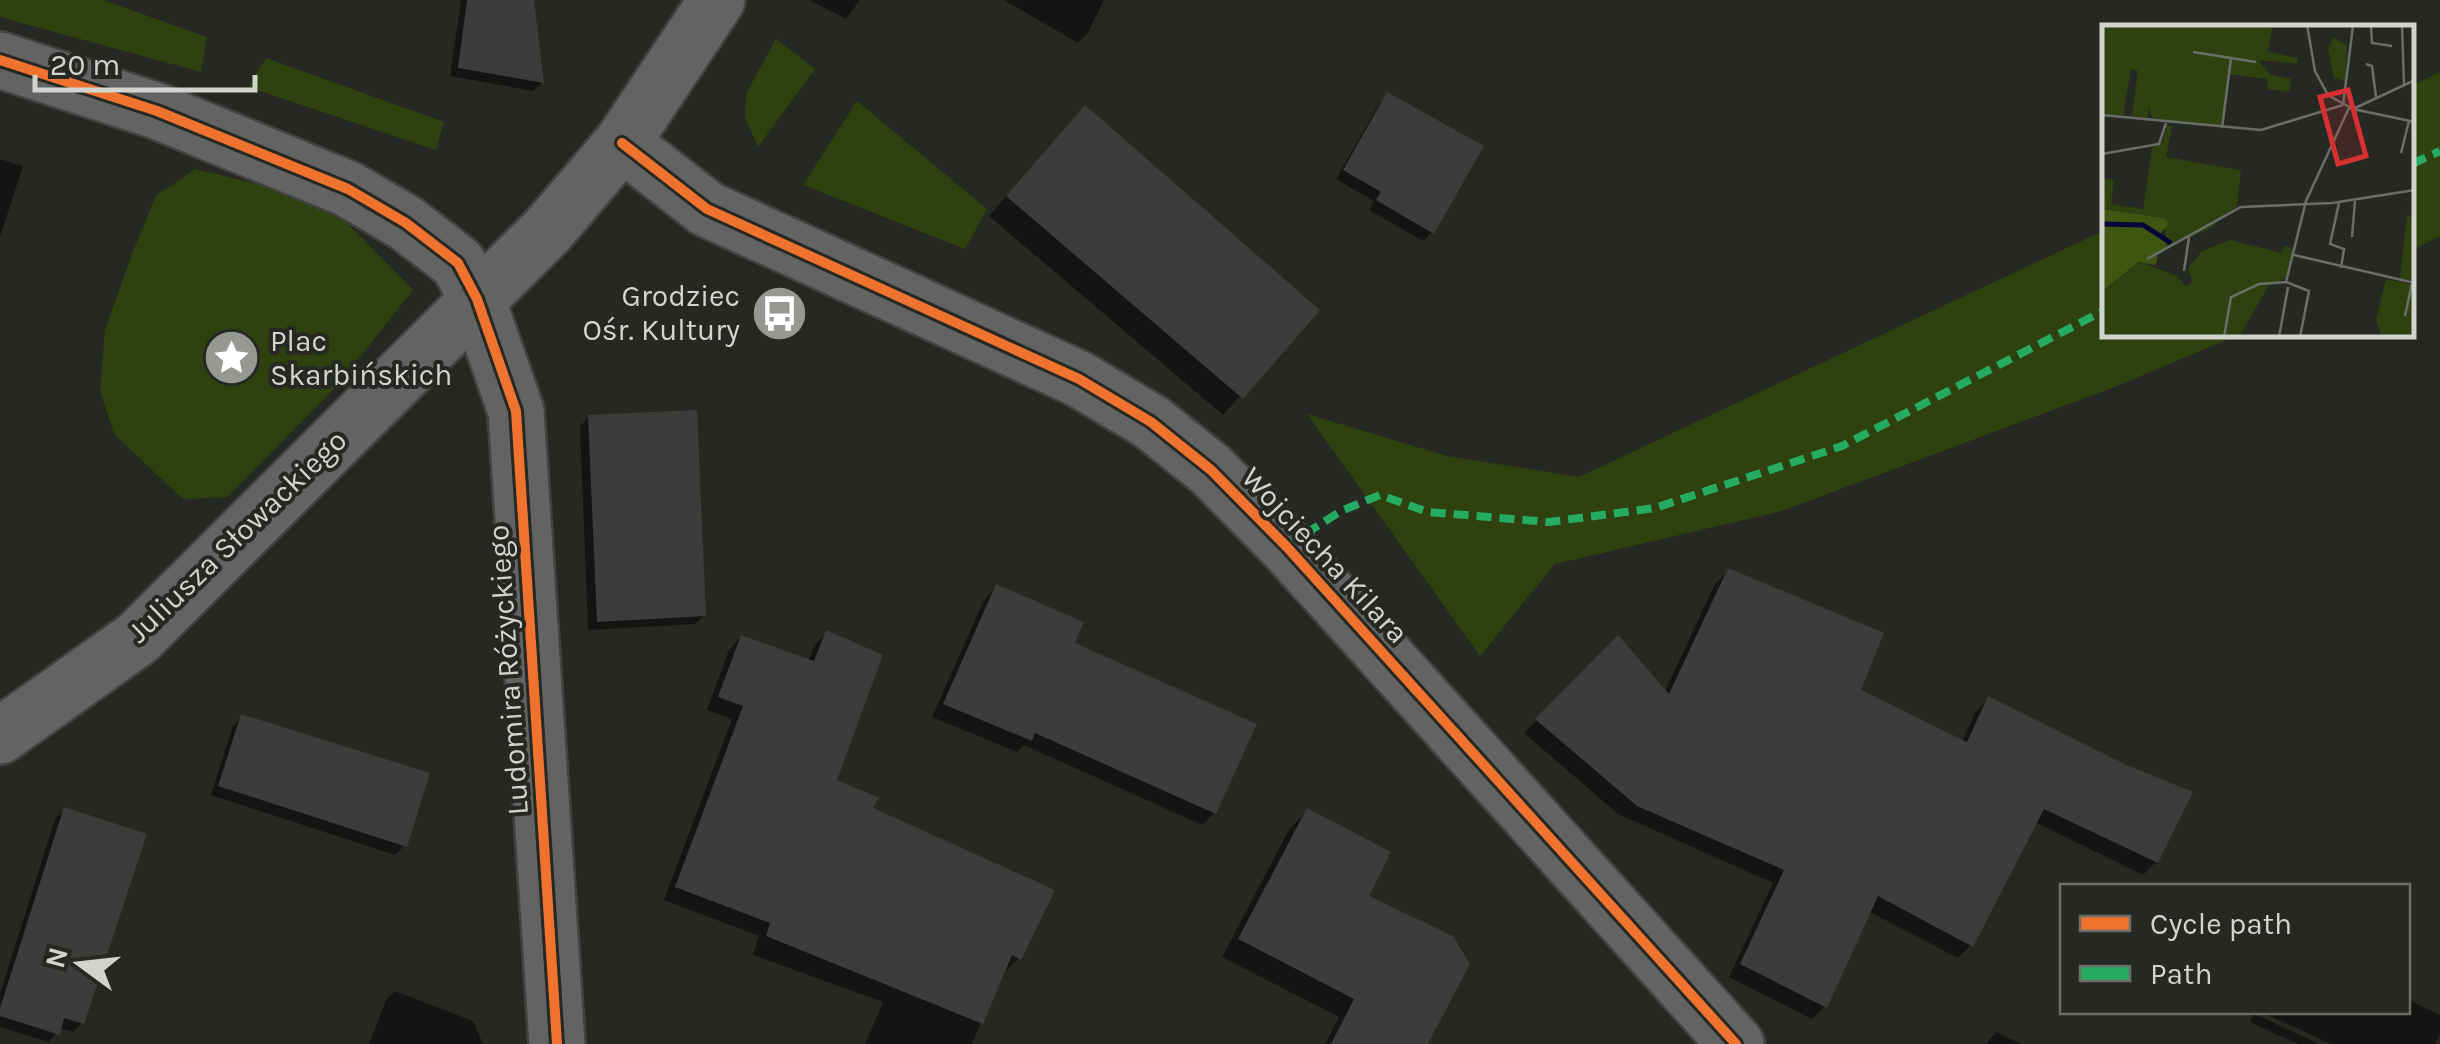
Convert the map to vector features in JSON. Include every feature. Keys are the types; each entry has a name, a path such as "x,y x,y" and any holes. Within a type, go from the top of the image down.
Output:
{"street":[{"name":"Juliusza Słowackiego","path":"0,736 138,638 548,230 622,143 715,1"},
{"name":"Ludomira Różyckiego","path":"0,60 157,111 348,189 406,223 458,262 477,300 516,411 557,1044"},
{"name":"Wojciecha Kilara","path":"622,143 707,209 1079,378 1151,422 1211,470 1286,546 1736,1044"}],"green space":[{"path":"0,0 103,0 207,37 201,72 0,17"},
{"path":"776,39 815,69 758,147 745,117 746,94"},
{"path":"266,58 444,122 436,150 248,87"},
{"path":"2440,72 2440,236 2415,249 2415,84"},
{"path":"857,101 987,209 965,249 803,185"},
{"name":"Plac Skarbińskich","path":"195,169 273,188 345,221 413,290 338,385 227,497 183,499 114,434 100,391 105,330 156,196"},
{"path":"2102,231 2102,338 2231,338 2112,388 1782,511 1555,564 1480,656 1307,414 1447,456 1579,477"}],"building":[{"path":"467,0 534,0 544,83 458,68"},
{"path":"1387,92 1484,146 1434,234 1376,200 1381,192 1343,170"},
{"path":"1085,105 1320,310 1243,399 1006,196"},
{"path":"697,410 706,616 597,622 588,415"},
{"path":"1728,568 1884,633 1861,690 1967,742 1988,696 2129,766 2193,792 2158,863 2044,809 1973,947 1878,896 1827,1008 1740,964 1784,870 1637,806 1535,719 1618,635 1669,694"},
{"path":"996,584 1084,622 1075,643 1257,724 1216,814 1035,733 1032,741 943,704"},
{"path":"826,630 883,655 837,780 879,798 873,808 1055,890 1021,960 1012,955 983,1024 766,936 770,923 675,887 743,706 718,697 741,635 814,661"},
{"path":"241,714 430,773 407,847 218,786"},
{"path":"64,807 147,834 84,1024 64,1018 60,1035 0,1016 0,1008"},
{"path":"1307,808 1391,852 1369,896 1453,936 1470,964 1428,1044 1331,1044 1354,999 1238,939"}],"marked path":[{"path":"2415,163 2440,151"},
{"path":"1286,546 1341,511 1380,495 1428,512 1549,522 1655,508 1842,446 2102,312"}],"cycle path":[{"path":"0,60 157,111 348,189 406,223 458,263 477,299 516,411 557,1044"},
{"path":"622,143 707,209 1079,379 1151,422 1211,470 1286,546 1736,1044"}],"place":[{"name":"Grodziec Ośr. Kultury","path":"779,313"},
{"name":"Plac Skarbińskich","path":"231,358"}]}
